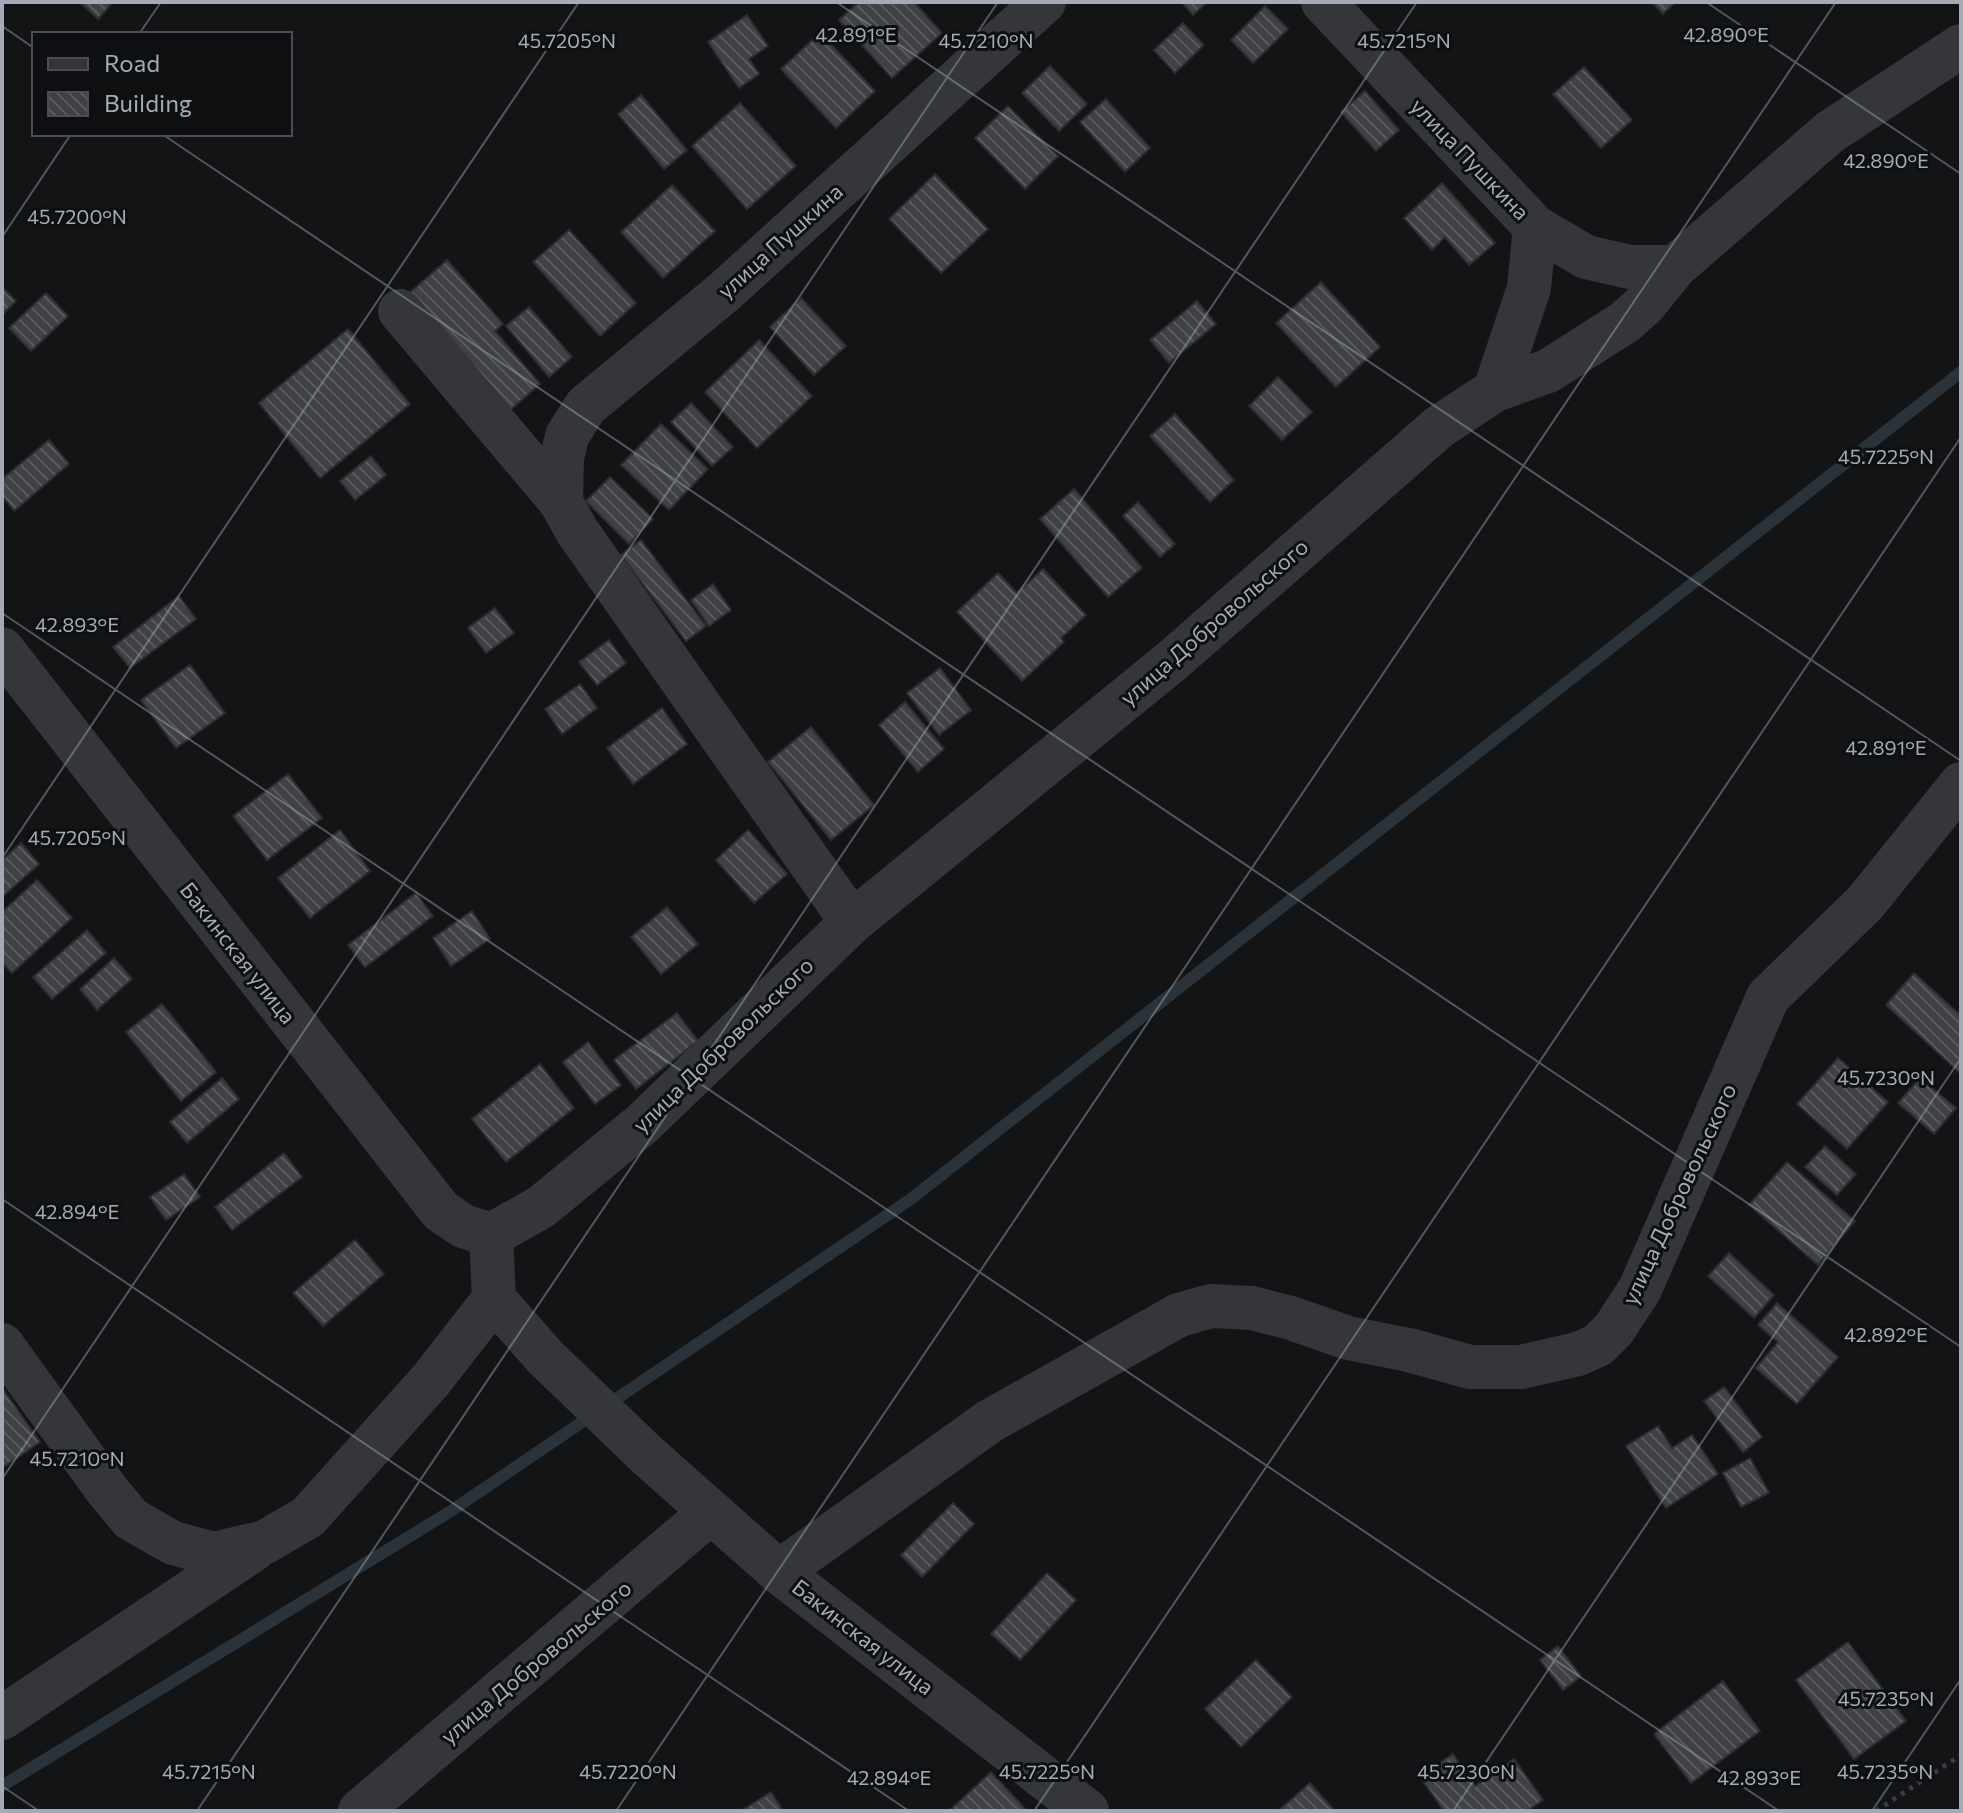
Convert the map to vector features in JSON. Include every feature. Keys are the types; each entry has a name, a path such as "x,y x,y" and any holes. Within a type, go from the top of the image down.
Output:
{"street":[{"name":"улица Пушкина","path":"561,502 562,458 567,436 586,406 724,292 1044,2"},
{"name":"улица Пушкина","path":"1323,2 1535,227 1529,288 1495,390"},
{"name":"улица Добровольского","path":"491,1235 541,1207 642,1124 852,922 1173,660 1439,427 1495,390 1548,371 1625,322 1644,305 1675,267 1830,132 1961,46"},
{"path":"1535,227 1586,257 1630,267 1675,267"},
{"path":"400,311 561,502 577,531 852,922"},
{"name":"Бакинская улица","path":"2,649 441,1211 463,1226 491,1235"},
{"name":"улица Добровольского","path":"779,1572 990,1421 1179,1315 1211,1306 1252,1308 1348,1338 1409,1350 1470,1367 1521,1367 1578,1354 1598,1345 1614,1329 1640,1289 1768,997 1865,903 1961,784"},
{"path":"2,1718 265,1542 308,1517 431,1380 494,1299 491,1235"},
{"name":"Бакинская улица","path":"494,1299 545,1357 647,1455 779,1572 1087,1811"},
{"path":"2,1345 131,1519 173,1543 214,1554 265,1542"},
{"name":"улица Добровольского","path":"360,1811 711,1512"}],"path":[{"path":"1876,1811 1961,1755"}],"building":[{"path":"80,2 113,2 98,19"},
{"path":"859,2 914,2 942,33 892,78 839,20"},
{"path":"1182,2 1207,2 1193,15"},
{"path":"1652,2 1675,2 1663,14"},
{"path":"1265,6 1288,29 1253,63 1231,40"},
{"path":"747,15 768,46 749,59 759,74 739,88 708,42"},
{"path":"1183,23 1204,45 1175,73 1154,50"},
{"path":"820,33 875,91 836,128 781,69"},
{"path":"1050,66 1087,104 1059,131 1022,93"},
{"path":"1584,67 1632,120 1601,148 1553,94"},
{"path":"1365,91 1399,130 1376,151 1341,112"},
{"path":"641,95 687,150 664,169 618,114"},
{"path":"1106,99 1150,148 1125,172 1080,122"},
{"path":"740,103 796,166 747,209 692,146"},
{"path":"1008,106 1058,156 1025,189 975,138"},
{"path":"935,174 988,229 941,273 889,219"},
{"path":"1442,183 1495,243 1469,265 1445,237 1432,250 1404,218"},
{"path":"672,185 715,231 663,278 621,232"},
{"path":"569,230 636,303 600,336 533,262"},
{"path":"447,260 503,324 495,331 540,384 509,411 407,295"},
{"path":"1321,282 1380,347 1336,387 1276,323"},
{"path":"2,287 16,301 2,315"},
{"path":"46,293 68,316 31,351 9,328"},
{"path":"801,298 846,346 814,375 770,327"},
{"path":"1197,301 1216,324 1169,363 1150,340"},
{"path":"529,307 572,357 549,377 506,326"},
{"path":"348,329 410,404 320,478 259,403"},
{"path":"759,340 812,396 757,448 705,392"},
{"path":"1278,377 1312,412 1282,440 1249,406"},
{"path":"691,403 733,447 712,466 671,422"},
{"path":"1175,414 1234,480 1210,502 1150,436"},
{"path":"661,424 708,469 669,510 621,465"},
{"path":"49,440 69,464 14,511 2,496 2,479"},
{"path":"371,456 386,475 355,500 340,481"},
{"path":"610,477 653,519 629,544 586,501"},
{"path":"1074,489 1142,568 1108,597 1040,519"},
{"path":"1138,502 1175,544 1160,557 1123,516"},
{"path":"641,540 706,626 686,641 621,555"},
{"path":"1043,569 1086,615 1061,638 1064,642 1022,681 957,612 998,573 1017,593"},
{"path":"713,584 731,610 709,626 691,600"},
{"path":"179,596 196,619 130,668 113,647"},
{"path":"495,608 514,633 486,653 468,628"},
{"path":"609,640 626,663 597,685 579,662"},
{"path":"190,665 225,713 176,748 141,700"},
{"path":"940,668 971,710 939,735 907,693"},
{"path":"580,684 597,708 562,734 545,709"},
{"path":"905,702 944,749 918,772 879,725"},
{"path":"662,708 687,744 633,784 607,748"},
{"path":"811,727 874,805 831,840 768,762"},
{"path":"288,774 322,818 267,860 233,816"},
{"path":"340,830 370,871 310,918 278,878"},
{"path":"748,830 787,874 754,903 716,860"},
{"path":"21,843 39,864 2,897 2,860"},
{"path":"37,880 72,918 12,973 2,962 2,912"},
{"path":"416,893 433,916 365,967 348,945"},
{"path":"667,907 698,944 661,974 631,937"},
{"path":"472,911 490,939 451,966 433,938"},
{"path":"87,930 106,953 52,999 33,977"},
{"path":"114,958 132,979 97,1010 80,989"},
{"path":"1914,973 1961,1016 1961,1074 1886,1005"},
{"path":"162,1004 216,1072 181,1101 126,1032"},
{"path":"677,1013 698,1041 636,1089 614,1060"},
{"path":"588,1042 621,1085 595,1104 563,1062"},
{"path":"1838,1058 1888,1102 1847,1149 1797,1104"},
{"path":"540,1064 574,1108 506,1162 472,1119"},
{"path":"222,1078 239,1099 187,1143 170,1122"},
{"path":"1920,1078 1956,1108 1934,1134 1898,1103"},
{"path":"1825,1146 1856,1174 1837,1195 1805,1167"},
{"path":"284,1153 302,1177 232,1230 215,1207"},
{"path":"1787,1162 1855,1221 1818,1265 1749,1205"},
{"path":"184,1174 200,1197 166,1220 150,1197"},
{"path":"355,1240 384,1274 323,1326 293,1293"},
{"path":"1729,1253 1774,1295 1754,1318 1708,1276"},
{"path":"1777,1303 1838,1357 1797,1404 1756,1368 1778,1342 1758,1325"},
{"path":"1724,1387 1762,1437 1743,1452 1704,1401"},
{"path":"2,1390 40,1442 2,1468"},
{"path":"1658,1426 1672,1448 1692,1435 1718,1474 1666,1508 1626,1446"},
{"path":"1750,1458 1769,1493 1741,1507 1723,1473"},
{"path":"953,1503 974,1524 922,1577 901,1555"},
{"path":"1047,1573 1076,1600 1020,1660 991,1634"},
{"path":"1848,1642 1906,1721 1854,1759 1796,1680"},
{"path":"1558,1646 1581,1676 1563,1690 1540,1660"},
{"path":"1256,1660 1292,1697 1241,1747 1205,1709"},
{"path":"1723,1681 1760,1731 1691,1783 1654,1734"},
{"path":"1453,1754 1475,1786 1514,1759 1543,1800 1527,1811 1444,1811 1420,1777"},
{"path":"991,1772 1027,1811 949,1811"},
{"path":"1310,1783 1335,1811 1278,1811"},
{"path":"771,1792 783,1811 741,1811"}],"waterway":[{"path":"2,1786 451,1511 911,1199 1961,372"}]}
